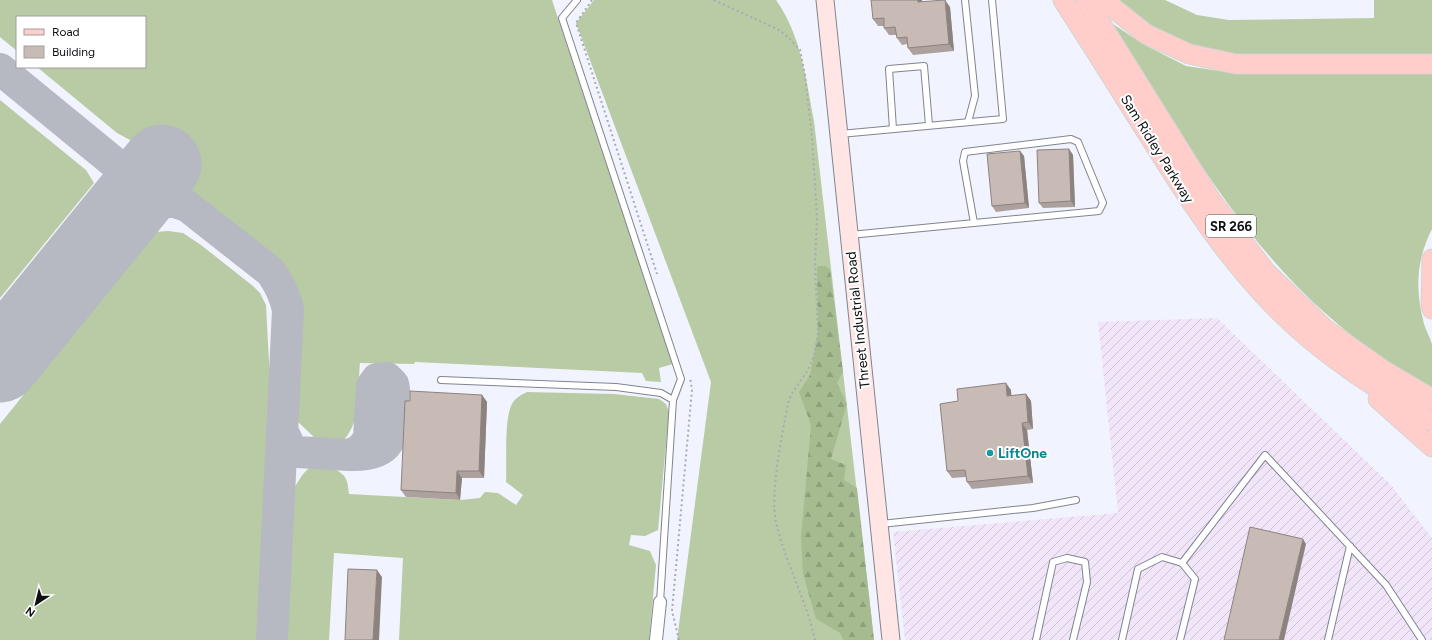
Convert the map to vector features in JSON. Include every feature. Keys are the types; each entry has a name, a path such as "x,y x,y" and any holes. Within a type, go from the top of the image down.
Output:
{"main road":[{"name":"Sam Ridley Parkway","path":"1063,0 1186,196 1230,257 1276,308 1323,350 1384,393 1432,421"},
{"name":"Sam Ridley Parkway","path":"1086,0 1211,200 1266,272 1325,329 1383,370 1432,399"},
{"path":"1103,0 1146,34 1188,54 1236,64 1432,64"},
{"path":"1432,259 1430,304 1432,309"},
{"path":"1323,350 1432,448"}],"street":[{"name":"Threet Industrial Road","path":"825,0 890,640"},
{"path":"656,640 660,602"}],"lane":[{"path":"577,0 562,18 681,379 673,400 660,602"},
{"path":"965,0 975,96 968,122"},
{"path":"838,134 1003,118 992,0"},
{"path":"893,129 889,69 924,66 929,126"},
{"path":"849,235 974,223 1099,211 1103,203 1078,142 1071,139 965,152 963,160 974,223"},
{"path":"441,380 616,387 661,393 673,400"},
{"path":"1182,563 1265,455 1386,585 1422,640"},
{"path":"879,524 1032,508 1076,500"},
{"path":"1328,640 1350,546"},
{"path":"1122,640 1138,569 1162,557 1182,563 1195,579 1180,640"},
{"path":"1036,640 1054,562 1067,558 1085,562 1087,582 1073,640"}],"path":[{"path":"714,0 779,30 800,50 805,75 812,137 817,218 815,264 818,334 814,356 808,370 790,395 774,500 776,520 784,549 815,640"}],"shaded area":[{"path":"1217,318 1390,484 1432,538 1432,640 905,640 893,532 1118,513 1098,322"}],"green space":[{"path":"0,0 552,0 673,364 659,368 661,382 646,381 642,373 415,362 414,364 360,363 357,413 350,431 344,440 315,438 297,421 301,323 300,298 290,274 279,262 130,140 117,133 38,68 146,68 146,16 16,16 16,50 0,37"},
{"path":"594,0 776,0 791,28 797,43 805,73 814,121 874,640 677,640 711,382 576,23"},
{"path":"1112,0 1165,0 1197,15 1229,20 1374,18 1374,0 1432,0 1432,57 1255,58 1177,45"},
{"path":"1113,24 1143,44 1186,66 1233,73 1432,72 1432,229 1420,264 1418,287 1424,324 1432,344 1432,387 1377,354 1329,316 1286,274 1247,229 1211,180"},
{"path":"0,100 86,170 94,183 0,298"},
{"path":"168,231 183,233 201,245 253,286 260,293 266,305 271,400 259,640 0,640 0,424 92,310 98,301 94,297 144,237 154,232"},
{"path":"826,266 830,270 843,372 837,383 847,404 831,459 846,465 844,480 857,488 874,640 843,640 840,633 816,619 803,574 801,537 811,425 799,392 810,375 818,334 817,267"},
{"path":"527,392 614,394 659,399 666,404 669,412 658,530 645,536 631,535 629,545 650,551 656,565 649,640 399,640 403,558 334,553 329,640 285,640 293,490 305,472 311,468 320,466 335,469 344,476 349,494 460,500 480,498 485,492 498,493 516,505 523,495 506,482 507,422 511,406 514,401 522,394"}],"building":[{"path":"871,0 918,0 918,2 945,0 949,44 908,48 907,37 897,38 895,27 884,28 884,18 873,19"},
{"path":"1069,149 1071,201 1039,203 1037,150"},
{"path":"1020,151 1025,203 992,206 987,154"},
{"name":"LiftOne","path":"1006,383 1007,396 1026,394 1028,422 1022,423 1028,476 967,482 965,470 947,471 940,404 958,401 957,389"},
{"path":"410,391 482,395 479,471 457,471 456,493 401,490 405,401 410,401"},
{"path":"1250,527 1303,539 1279,640 1224,640"},
{"path":"348,569 377,570 373,640 345,640"}],"taxiway":[{"path":"0,69 144,187 165,202 175,202 187,206 271,272 282,290 288,310 272,640"},
{"path":"282,430 290,447 297,452 349,455 356,452 363,447 369,438 372,386 377,379 387,378 393,384 394,389 393,428 390,437 386,445 378,451 366,454 349,455"}],"runway":[{"path":"0,363 162,164"}],"place":[{"name":"LiftOne","path":"990,453"}]}
